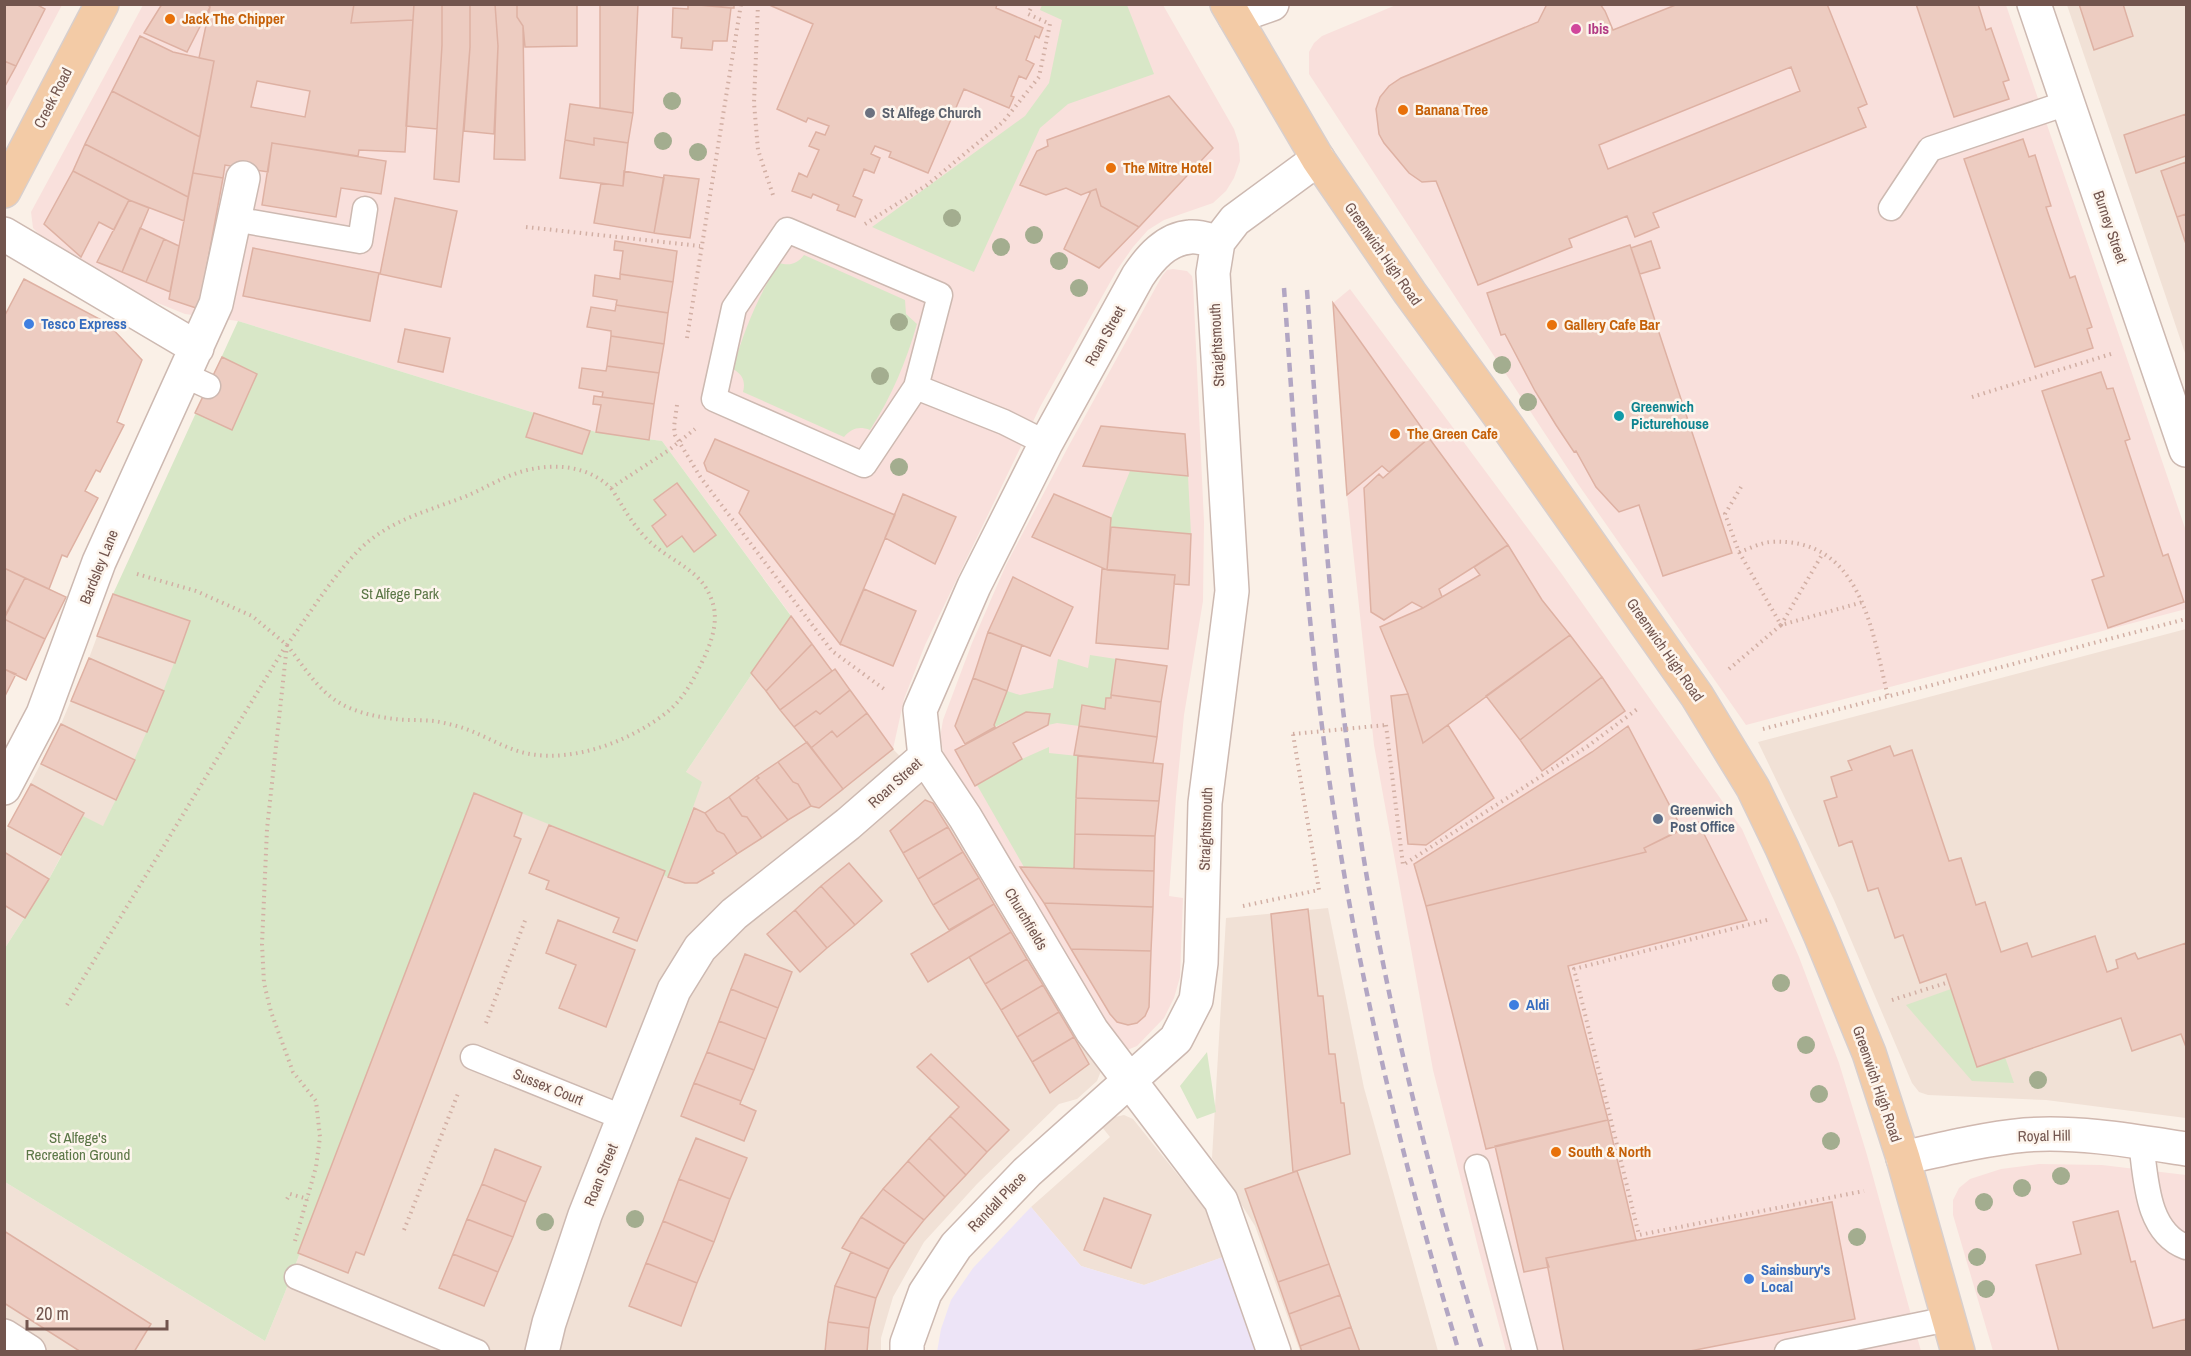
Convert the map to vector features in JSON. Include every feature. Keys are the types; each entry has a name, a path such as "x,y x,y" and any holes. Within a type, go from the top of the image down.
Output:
{"main road":[{"name":"Creek Road","path":"4,191 102,4"},
{"name":"Greenwich High Road","path":"1231,11 1318,159 1410,293 1698,696 1753,788 1820,934 1869,1053 1903,1158 1958,1352"}],"street":[{"path":"1231,11 1272,4"},
{"name":"Burney Street","path":"2034,4 2187,450"},
{"path":"1218,242 1235,220 1253,205 1318,159"},
{"name":"Bardsley Lane","path":"4,788 43,714 99,562 196,369 216,304 243,178"},
{"path":"4,234 196,369"},
{"name":"Roan Street","path":"542,1352 549,1323 582,1226 674,990 700,948 734,914 848,824 925,757 920,710 974,586 1046,443 1138,276 1158,251 1172,242 1191,237 1218,242"},
{"name":"Straightsmouth","path":"1128,1081 1176,1039 1196,1000 1202,963 1205,803 1232,591 1213,273 1218,242"},
{"name":"Churchfields","path":"925,757 965,817 1092,1031 1128,1081"},
{"path":"1128,1081 1221,1201 1274,1352"},
{"name":"Randall Place","path":"907,1352 907,1342 925,1293 956,1245 1027,1172 1128,1081"},
{"name":"Royal Hill","path":"1903,1158 1963,1144 2026,1135 2076,1136 2187,1149"},
{"path":"4,1336 29,1352"}],"lane":[{"path":"1898,198 1930,149 2067,103"},
{"path":"234,219 360,241 365,209"},
{"path":"787,230 845,254 940,295 916,387 864,465 714,399 734,308 787,230"},
{"path":"916,387 1004,422 1046,443"},
{"name":"Sussex Court","path":"473,1057 624,1118"},
{"path":"2141,1142 2148,1192 2154,1212 2164,1232 2187,1247"},
{"path":"1477,1167 1525,1352"},
{"path":"297,1277 477,1352"},
{"path":"1787,1352 1948,1320"}],"path":[{"path":"758,4 754,103 758,150 787,230"},
{"path":"845,254 856,229 927,184 995,129 1039,77 1050,24 1029,14 1033,4"},
{"path":"525,227 700,246"},
{"path":"1972,397 2115,353"},
{"path":"611,488 678,443"},
{"path":"67,1005 287,645 338,575 363,547 388,528 465,497 511,475 551,466 579,468 601,478 611,488 631,521 646,539 663,554 688,567 700,578 708,589 713,603 715,622 707,654 687,691 666,712 633,734 587,751 544,756 513,750 456,726 437,722 393,719 355,710 326,693 287,645 252,616 195,591 99,562"},
{"path":"1741,487 1725,514 1740,552 1781,625"},
{"path":"1740,552 1769,542 1798,544 1823,553 1843,568 1863,602 1888,697"},
{"path":"1724,673 1781,625 1823,553"},
{"path":"1781,625 1863,602"},
{"path":"1762,729 2187,620"},
{"path":"287,645 267,829 261,944 264,983 279,1038 294,1072 316,1101 320,1137 316,1167 291,1251"},
{"path":"1232,908 1319,890 1293,734 1386,725 1403,865 1588,746 1640,707"},
{"path":"1767,920 1574,969 1639,1235 1864,1191"},
{"path":"1890,1001 1949,982"},
{"path":"287,1199 290,1194 308,1198"}],"shaded area":[{"path":"5,5 62,5 5,113"},
{"path":"143,5 1163,5 1234,129 1239,144 1240,161 1226,191 1213,203 1164,220 1148,230 1117,270 1040,407 925,645 904,699 893,749 835,670 832,671 662,441 596,432 238,321 185,314 123,289 70,259 39,234 33,228 31,212"},
{"path":"1396,5 2006,5 2186,531 2186,609 1746,725 1578,484 1309,74 1309,52 1322,36"},
{"path":"2067,5 2186,5 2186,356"},
{"path":"1167,270 1187,271 1192,276 1193,282 1204,522 1203,601 1184,715 1169,896 1183,898 1180,977 1174,998 1164,1018 1137,1046 1127,1050 1108,1035 944,754 940,738 943,720 972,643 1006,565 1162,276"},
{"path":"1350,289 1561,573 1742,829 1799,957 1839,1063 1921,1351 1506,1351 1433,1070 1374,745 1347,495 1333,303"},
{"path":"113,594 190,621 135,760 103,827 82,816 49,879 5,948 5,833 61,724"},
{"path":"791,616 835,669 893,749 941,799 1099,1064 1101,1071 1097,1081 1077,1099 1059,1104 977,1184 924,1242 893,1297 881,1338 881,1351 5,1352 5,1182 265,1341 474,793 665,871 668,877 686,772"},
{"path":"2186,629 2186,1118 2046,1100 1928,1095 1919,1092 1912,1083 1834,900 1758,742"},
{"path":"1328,908 1364,1088 1438,1351 1300,1351 1255,1226 1212,1158 1226,918"},
{"path":"1124,1115 1133,1119 1210,1215 1226,1256 1144,1285 1081,1266 1031,1207 1110,1137 1102,1127 1115,1117"},
{"path":"2039,1164 2102,1165 2186,1175 2186,1351 1993,1351 1953,1215 1953,1200 1959,1188 1970,1179 2001,1169"},
{"path":"1031,1207 1081,1266 1144,1285 1226,1256 1258,1352 937,1352 941,1329 951,1300 973,1268"}],"green space":[{"path":"1042,5 1127,5 1154,74 1068,104 1040,128 974,272 872,227 1025,116 1049,83 1062,20 1040,10"},
{"path":"804,255 905,300 906,314 917,324 898,378 870,430 856,429 844,437 743,392 742,378 733,369 752,314 779,263 793,264"},
{"name":"St Alfege Park","path":"238,321 596,432 662,441 791,616 686,772 702,782 668,877 663,875 665,871 474,794 265,1341 5,1182 5,948 49,879 83,816 103,826 170,674 189,621 113,594"},
{"path":"1130,471 1188,476 1191,534 1111,527 1111,518"},
{"path":"1090,655 1116,659 1111,698 1106,698 1105,709 1082,705 1079,726 1057,723 1048,725 1049,714 1026,712 995,727 1007,691 1020,695 1053,688 1058,659 1088,668"},
{"path":"1049,747 1049,753 1078,756 1074,869 1024,867 977,785 1022,759"},
{"path":"1951,989 2005,1057 2014,1083 1972,1081 1906,1005"},
{"path":"1207,1052 1216,1112 1197,1119 1180,1086"}],"building":[{"path":"4,4 36,4 45,9 16,66 4,61"},
{"path":"162,4 207,4 210,7 187,52 144,33"},
{"path":"207,4 354,4 351,23 413,20 405,152 359,150 358,156 272,143 268,172 225,165 223,178 193,173 214,61 199,58 210,7","holes":["257,81 310,91 305,117 251,107"]},
{"path":"354,4 414,4 413,20 351,23"},
{"path":"414,4 442,4 437,129 406,126"},
{"path":"442,4 470,4 470,47 459,182 434,179 442,45"},
{"path":"470,4 495,4 498,46 494,134 464,131 470,47"},
{"path":"495,4 517,4 517,17 523,26 525,160 494,159 498,46"},
{"path":"517,4 577,4 577,46 525,47 523,26 517,17"},
{"path":"600,4 638,4 633,113 600,108"},
{"path":"688,4 731,8 727,41 713,41 712,50 681,48 682,38 672,37 673,8 688,9"},
{"path":"700,4 734,4 734,8 731,8"},
{"name":"St Alfege Church","path":"767,4 997,4 996,8 1043,28 1039,38 1035,36 1026,60 1034,64 1026,79 1019,76 1009,108 964,89 928,173 889,157 891,152 875,146 871,154 880,158 874,173 864,169 853,196 862,200 855,217 837,210 839,205 813,194 811,198 792,191 799,173 807,177 819,150 809,146 816,132 825,135 829,126 808,118 806,122 777,109 813,24"},
{"path":"1547,4 1600,4 1613,30 1678,4 1827,4 1867,104 1858,108 1866,127 1653,213 1659,227 1635,237 1627,216 1569,239 1572,247 1478,285 1436,181 1422,182 1409,173 1384,143 1379,134 1376,109 1380,97 1389,86 1401,78 1538,22","holes":["1791,67 1800,91 1608,169 1599,145"]},
{"path":"1916,4 1978,4 1986,30 1991,28 2009,80 2003,82 2009,99 1954,117"},
{"path":"2079,4 2123,4 2133,36 2094,50"},
{"path":"140,36 173,52 214,61 200,137 112,91"},
{"path":"4,61 16,66 4,88"},
{"path":"112,91 200,137 188,197 85,144"},
{"name":"The Mitre Hotel","path":"1169,96 1213,148 1139,227 1101,206 1096,189 1081,195 1066,188 1046,195 1020,185 1037,151 1048,146 1047,140"},
{"path":"570,104 633,113 628,143 594,138 594,145 565,140"},
{"path":"2186,114 2186,156 2136,173 2124,135"},
{"path":"594,138 628,143 623,186 560,178 565,140 594,145"},
{"path":"2023,139 2029,157 2035,155 2051,206 2046,207 2070,278 2075,276 2092,327 2087,329 2093,348 2035,367 1964,159"},
{"path":"272,143 386,161 381,194 341,188 336,217 262,205"},
{"path":"85,144 188,197 184,221 129,200 73,171"},
{"path":"2186,162 2186,214 2177,217 2161,171"},
{"path":"73,171 129,200 114,230 99,222 81,257 44,224"},
{"path":"624,171 664,178 654,233 594,223 601,183 623,186"},
{"path":"193,173 223,178 199,309 169,299"},
{"path":"664,175 699,179 690,238 654,233"},
{"path":"1096,189 1101,206 1139,227 1099,268 1064,249 1091,191"},
{"path":"395,198 457,211 441,287 380,274"},
{"path":"129,200 149,208 122,272 97,262"},
{"path":"2186,214 2186,244 2177,217"},
{"path":"140,228 164,239 146,282 122,272"},
{"path":"164,239 179,246 170,292 146,282"},
{"path":"615,241 677,251 673,282 620,274 623,251 614,250"},
{"path":"1651,241 1660,268 1640,274 1631,248"},
{"name":"Greenwich Picturehouse","path":"1630,245 1732,553 1663,576 1639,505 1619,512 1596,487 1576,451 1574,452 1535,391 1505,334 1501,335 1487,293"},
{"path":"253,248 379,273 370,321 243,296"},
{"path":"620,274 673,282 668,313 616,305 617,300 593,296 595,275 620,279"},
{"path":"24,279 107,323 142,360 117,422 124,425 100,472 96,470 85,491 98,498 67,557 62,555 49,589 4,568 4,317"},
{"path":"1333,303 1429,438 1389,472 1382,466 1347,495"},
{"path":"616,305 668,313 664,344 611,336 611,331 587,327 591,307 615,311"},
{"path":"405,329 450,338 443,372 398,362"},
{"path":"611,336 664,344 659,373 607,366"},
{"path":"222,357 257,374 232,430 195,413"},
{"path":"607,366 659,373 654,404 602,397 603,392 579,388 582,368 606,371"},
{"path":"2101,372 2107,389 2113,388 2130,439 2125,441 2163,556 2168,554 2184,602 2108,628 2092,580 2104,576 2042,391"},
{"path":"594,396 654,404 649,440 596,432 601,405 593,404"},
{"path":"534,413 590,431 582,454 526,437"},
{"path":"1101,426 1185,434 1188,476 1083,466"},
{"path":"1429,438 1508,545 1439,589 1442,597 1423,608 1412,602 1384,620 1371,612 1364,488 1379,474 1383,478"},
{"path":"715,439 895,515 840,644 739,513 749,491 707,471 704,463"},
{"path":"677,483 716,535 694,552 682,536 667,547 652,526 666,515 654,500"},
{"path":"903,494 956,517 935,564 885,538"},
{"path":"1054,494 1111,518 1107,570 1032,537"},
{"path":"1111,527 1191,534 1189,585 1174,584 1175,575 1107,570"},
{"path":"1508,545 1542,600 1570,635 1423,743 1408,694 1380,627 1423,608 1480,575 1474,567"},
{"path":"4,568 25,578 4,617"},
{"path":"1102,569 1175,575 1168,649 1096,643"},
{"path":"1013,577 1073,607 1050,656 988,632"},
{"path":"25,578 66,597 45,639 4,619"},
{"path":"864,589 916,611 893,666 840,644"},
{"path":"113,594 190,621 175,663 97,636"},
{"path":"791,616 812,644 766,691 751,673"},
{"path":"4,619 45,639 26,680 4,669"},
{"path":"988,632 1022,645 1007,691 973,678"},
{"path":"1570,635 1602,677 1520,740 1486,696"},
{"path":"812,644 832,671 780,710 766,691"},
{"path":"89,658 164,691 147,732 71,701"},
{"path":"1116,659 1167,666 1161,702 1111,695"},
{"path":"4,669 16,674 4,698"},
{"path":"835,669 850,690 820,714 816,711 794,727 780,710"},
{"path":"1602,677 1625,711 1542,771 1520,740"},
{"path":"973,678 1007,691 995,727 965,744 955,726"},
{"path":"850,690 867,713 837,737 832,731 811,748 794,727 816,711 820,714"},
{"path":"1408,694 1423,743 1448,725 1494,798 1426,845 1408,844 1391,696"},
{"path":"1111,695 1161,702 1157,737 1079,726 1082,705 1105,709 1106,698 1111,698"},
{"path":"1026,712 1050,714 1048,725 1013,743 1022,759 975,786 955,750"},
{"path":"867,713 893,749 843,789 811,748 832,731 837,737"},
{"path":"61,724 135,760 116,800 41,764"},
{"path":"1079,726 1157,737 1153,763 1074,755"},
{"path":"1628,726 1682,829 1644,848 1646,852 1426,906 1414,864 1592,752"},
{"path":"807,742 843,789 819,808 811,806 798,784 793,782 778,762"},
{"path":"1890,746 1894,756 1912,750 1949,861 1961,858 1976,905 1985,902 2001,952 2027,943 2032,957 2095,936 2107,972 2118,968 2116,960 2135,953 2138,959 2186,943 2186,1047 2181,1034 2132,1051 2121,1018 1977,1067 1946,974 1920,983 1903,935 1895,938 1878,888 1868,891 1852,841 1839,846 1824,801 1837,797 1831,777 1852,770 1848,761"},
{"path":"1078,756 1163,764 1159,801 1076,798"},
{"path":"778,762 793,782 798,784 811,806 788,820 756,780 759,778 757,776"},
{"path":"757,776 759,778 756,780 788,820 762,838 729,797"},
{"path":"31,784 84,813 61,855 8,826"},
{"path":"474,793 522,813 514,836 521,839 364,1255 356,1252 348,1273 298,1253"},
{"path":"729,797 762,838 737,854 724,834 717,831 705,813"},
{"path":"1076,798 1159,801 1155,836 1075,834"},
{"path":"925,800 933,803 948,827 903,853 890,831"},
{"path":"694,808 705,813 717,831 724,834 737,854 712,871 714,873 697,883 685,883 668,877"},
{"path":"1698,822 1747,920 1568,966 1608,1120 1486,1149 1426,906 1646,852 1644,848"},
{"path":"549,825 665,871 637,941 613,932 619,918 546,889 549,881 529,873"},
{"path":"948,827 963,852 918,879 903,853"},
{"path":"1075,834 1155,836 1154,871 1074,869"},
{"path":"4,852 49,879 25,918 4,905"},
{"path":"963,852 979,878 933,905 918,879"},
{"path":"849,863 882,901 855,925 821,886"},
{"path":"1020,867 1154,871 1153,907 1044,903"},
{"path":"979,878 994,904 949,930 933,905"},
{"path":"821,886 855,925 827,948 795,910"},
{"path":"1044,903 1153,907 1151,951 1071,949"},
{"path":"994,904 1011,932 928,982 911,954"},
{"path":"1308,909 1318,996 1323,996 1329,1054 1335,1054 1350,1154 1293,1172 1271,914"},
{"path":"795,910 827,948 800,972 767,934"},
{"path":"558,920 635,950 606,1027 559,1008 576,965 546,953"},
{"path":"1011,932 1027,959 985,984 969,957"},
{"path":"1071,949 1151,951 1149,1007 1145,1016 1137,1023 1128,1025 1117,1022"},
{"path":"745,954 792,972 778,1008 731,989"},
{"path":"1027,959 1043,985 1001,1010 985,984"},
{"path":"1043,985 1059,1012 1017,1037 1001,1010"},
{"path":"731,989 778,1008 766,1039 719,1021"},
{"path":"1059,1012 1074,1037 1032,1062 1017,1037"},
{"path":"719,1021 766,1039 754,1070 707,1052"},
{"path":"1074,1037 1089,1064 1050,1093 1032,1062"},
{"path":"707,1052 754,1070 741,1101 694,1083"},
{"path":"931,1054 1009,1130 987,1152 950,1116 959,1107 917,1067"},
{"path":"694,1083 741,1101 740,1104 756,1111 744,1141 681,1116"},
{"path":"950,1116 987,1152 966,1175 929,1138"},
{"path":"1608,1120 1636,1240 1546,1258 1549,1267 1524,1272 1495,1146"},
{"path":"696,1138 747,1158 730,1199 679,1179"},
{"path":"929,1138 966,1175 945,1197 908,1161"},
{"path":"495,1149 541,1167 526,1202 482,1184"},
{"path":"908,1161 945,1197 924,1220 883,1189"},
{"path":"1297,1171 1329,1264 1278,1282 1245,1189"},
{"path":"679,1179 730,1199 714,1242 663,1221"},
{"path":"482,1184 526,1202 513,1237 467,1219"},
{"path":"883,1189 924,1220 905,1244 861,1217"},
{"path":"1104,1198 1151,1215 1131,1268 1084,1250"},
{"path":"1832,1202 1855,1319 1685,1352 1564,1352 1546,1258"},
{"path":"2118,1211 2131,1262 2135,1261 2153,1328 2186,1319 2186,1352 2059,1352 2036,1265 2081,1254 2073,1222"},
{"path":"861,1217 905,1244 889,1269 842,1248"},
{"path":"467,1219 513,1237 498,1272 453,1254"},
{"path":"663,1221 714,1242 697,1283 646,1263"},
{"path":"4,1231 151,1324 134,1352 81,1352 4,1303"},
{"path":"851,1252 889,1269 876,1298 835,1286"},
{"path":"453,1254 498,1272 484,1306 439,1288"},
{"path":"646,1263 697,1283 681,1326 629,1306"},
{"path":"1329,1264 1340,1295 1289,1314 1278,1282"},
{"path":"835,1286 876,1298 869,1328 828,1322"},
{"path":"1340,1295 1351,1327 1300,1346 1289,1314"},
{"path":"828,1322 869,1328 867,1352 825,1352"},
{"path":"1351,1327 1360,1352 1302,1352 1300,1346"}],"railway":[{"path":"1284,288 1314,662 1341,857 1384,1071 1419,1212 1459,1352"},
{"path":"1307,290 1323,511 1337,658 1367,878 1403,1057 1433,1176 1483,1352"}],"place":[{"name":"Jack The Chipper","path":"170,19"},
{"name":"Ibis","path":"1576,29"},
{"name":"Banana Tree","path":"1403,110"},
{"name":"St Alfege Church","path":"870,113"},
{"name":"The Mitre Hotel","path":"1111,168"},
{"name":"Tesco Express","path":"29,324"},
{"name":"Gallery Cafe Bar","path":"1552,325"},
{"name":"Greenwich Picturehouse","path":"1619,416"},
{"name":"The Green Cafe","path":"1395,434"},
{"name":"Greenwich Post Office","path":"1658,819"},
{"name":"Aldi","path":"1514,1005"},
{"name":"South & North","path":"1556,1152"},
{"name":"Sainsbury's Local","path":"1749,1279"}],"park label":[{"name":"St Alfege's Recreation Ground","path":"78,1146"}]}
